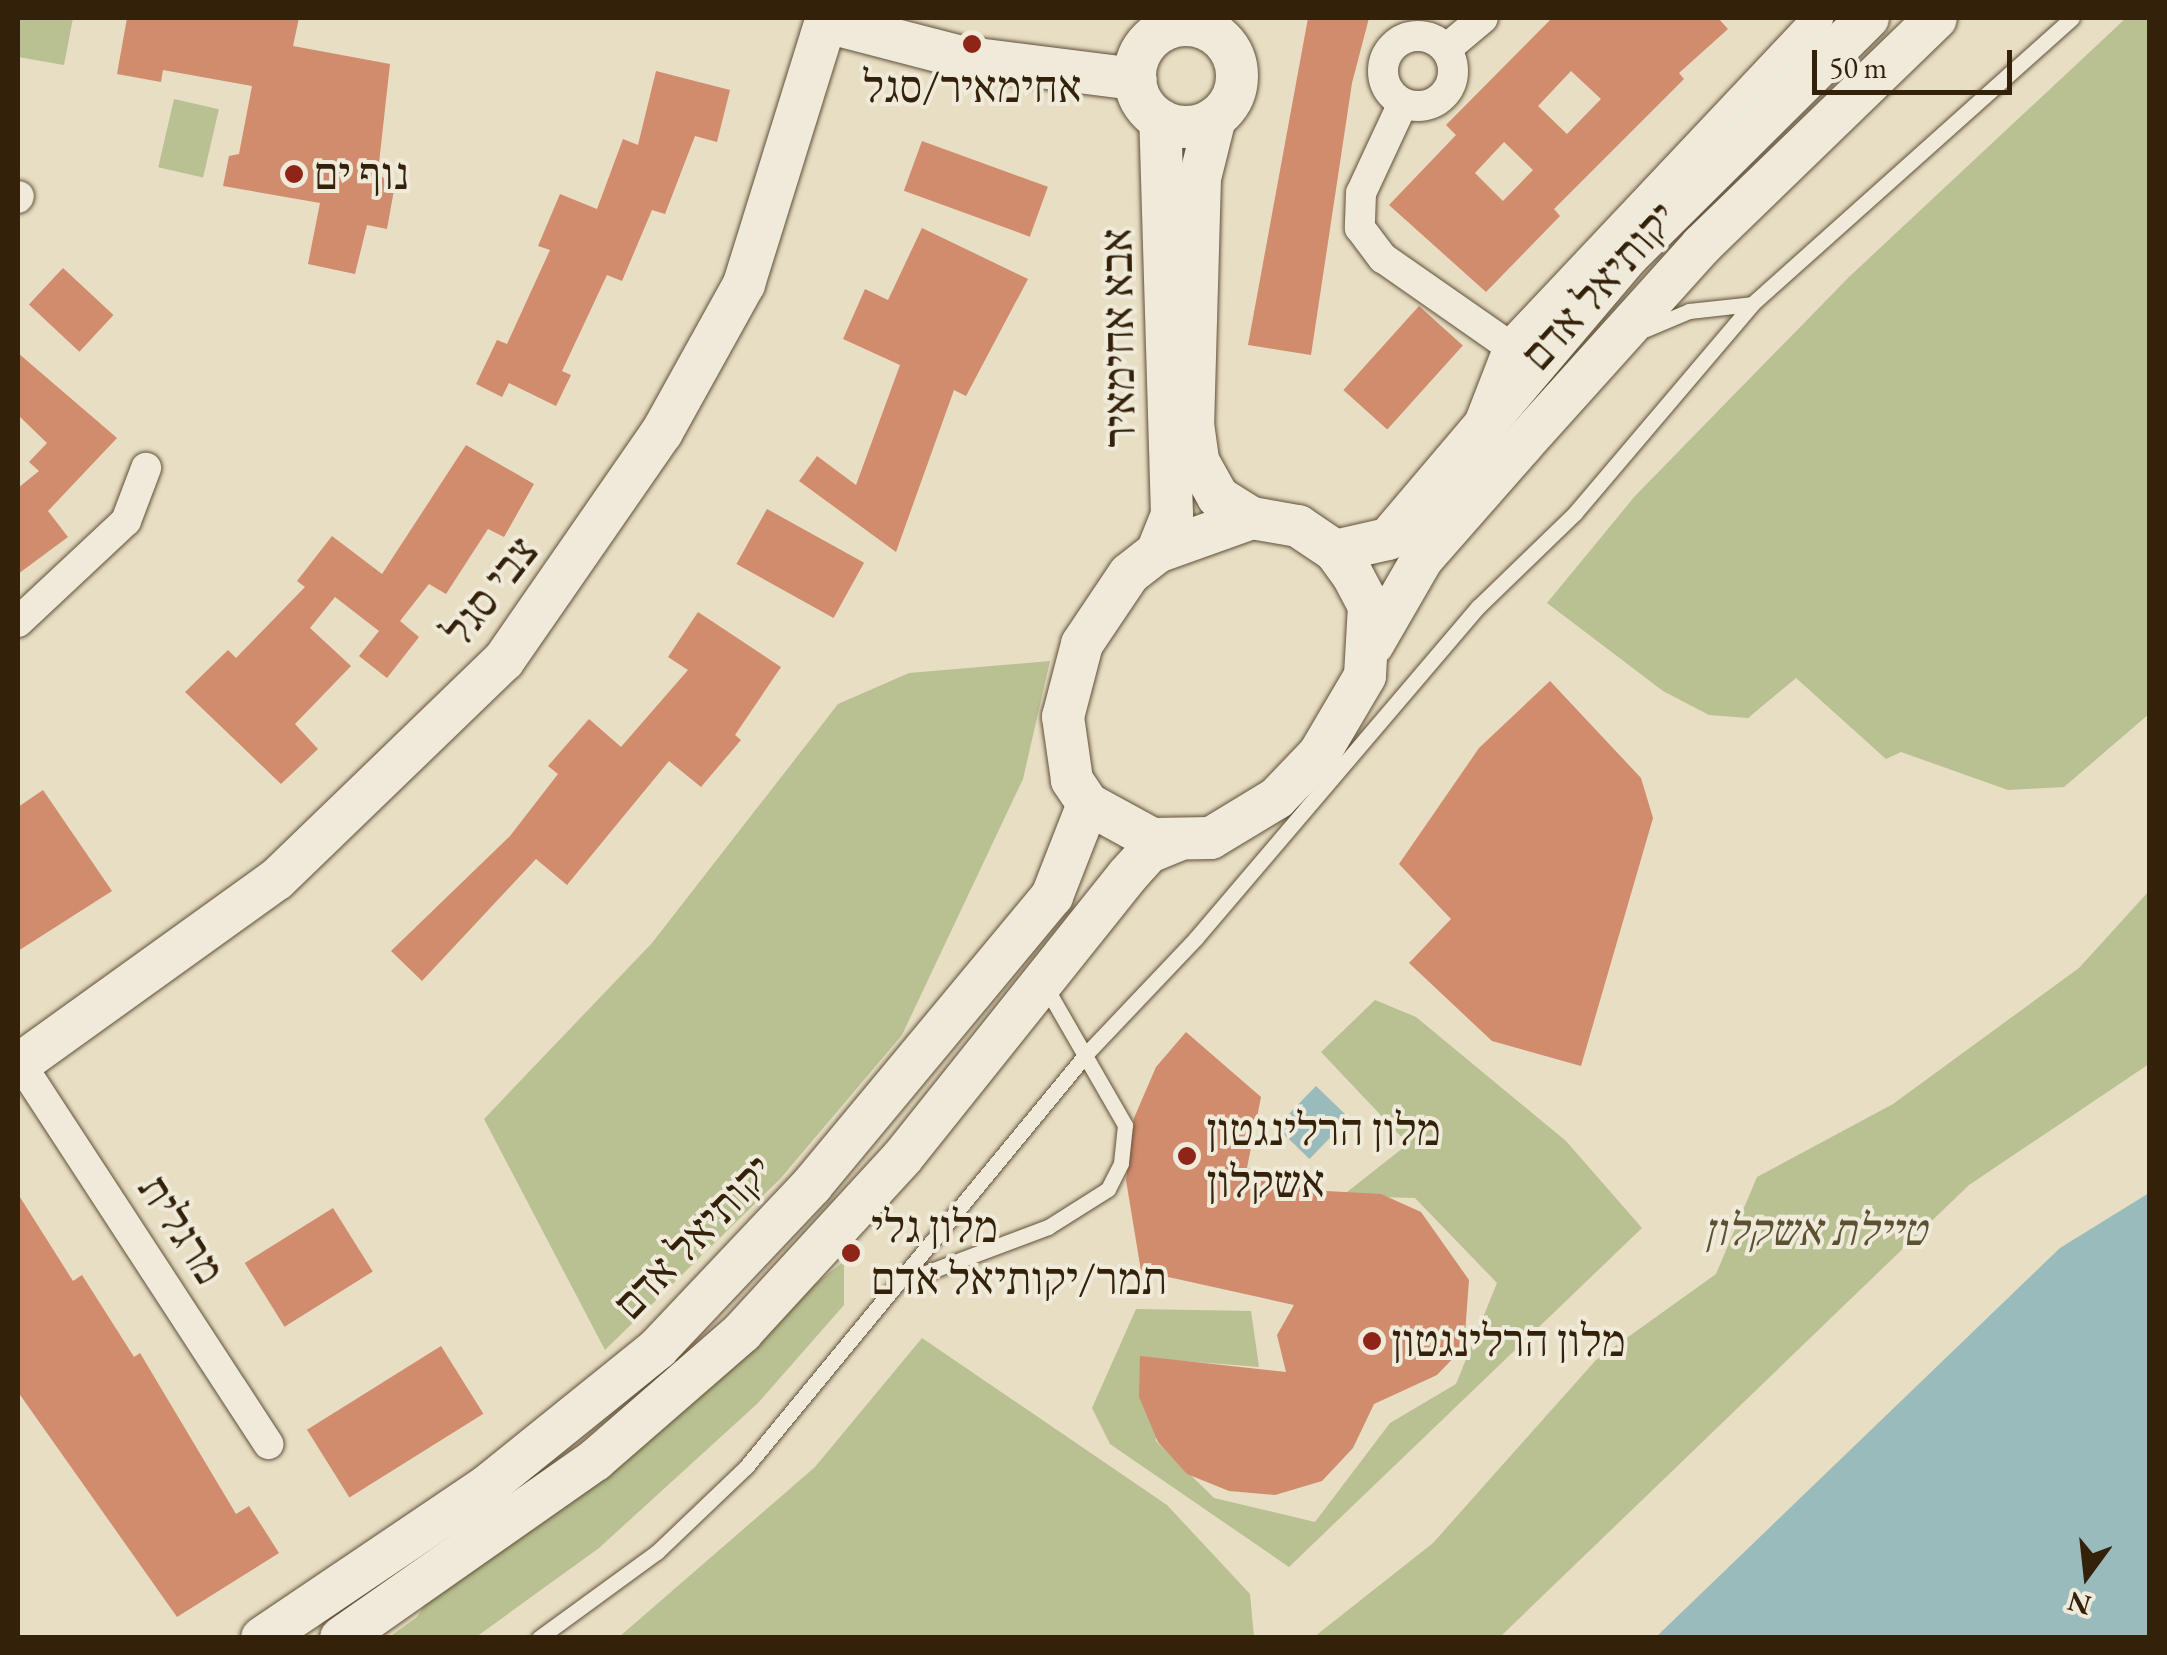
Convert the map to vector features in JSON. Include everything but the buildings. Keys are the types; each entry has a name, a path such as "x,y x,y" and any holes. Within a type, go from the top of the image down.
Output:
{"main road":[{"name":"יקותיאל אדם","path":"1335,551 1388,539 1629,255 1868,18"},
{"name":"יקותיאל אדם","path":"1371,649 1422,559 1808,136 1936,18"},
{"path":"826,20 961,57 1136,79"},
{"name":"צבי סגל","path":"19,1064 278,879 504,660 662,432 744,284 826,20"},
{"path":"1181,22 1237,36 1237,83 1216,118 1190,127 1160,120 1136,79 1144,48 1181,22"},
{"name":"אבא אחימאיר","path":"1216,118 1200,178 1193,424 1198,462 1218,497 1252,518"},
{"name":"אבא אחימאיר","path":"1157,552 1172,515 1160,120"},
{"path":"1252,518 1298,526 1335,551 1369,606 1371,649 1350,708 1299,777 1231,830 1176,841 1152,839 1088,804 1064,748 1072,681 1107,605 1157,552 1252,518"},
{"name":"יקותיאל אדם","path":"358,1612 717,1287 812,1185 1052,896 1088,804"},
{"name":"יקותיאל אדם","path":"262,1638 358,1612 595,1460 742,1332 902,1158 1149,852 1176,841"}],"street":[{"path":"1446,49 1483,18"},
{"path":"1475,438 1509,346 1818,18"},
{"path":"1395,30 1429,37 1446,49 1454,68 1449,88 1424,106 1403,102 1388,88 1383,68 1395,30"},
{"path":"1403,102 1361,193 1360,228 1383,258 1509,346"},
{"path":"18,622 126,520 146,468"},
{"name":"מרגלית","path":"19,1064 268,1444"}],"lane":[{"path":"539,1638 657,1552 746,1467 903,1282 1087,1053 1196,938 1478,608 1574,513 1752,304 2072,18"},
{"path":"1602,360 1659,321 1752,304"},
{"path":"903,1282 1048,1227 1108,1189 1121,1163 1124,1125 1087,1053 1042,980"}],"green space":[{"path":"18,18 73,18 64,65 18,57"},
{"path":"2126,18 2150,18 2149,714 2064,787 2008,790 1901,752 1886,759 1796,678 1748,718 1709,715 1663,691 1547,603 1635,496 1849,277"},
{"path":"174,99 219,109 203,178 158,167"},
{"path":"1050,661 1023,779 902,1035 780,1179 605,1350 484,1119 652,943 838,704 909,673"},
{"name":"טיילת אשקלון","path":"2149,891 2149,1064 1969,1185 1500,1637 1314,1637 1433,1543 1596,1360 1716,1274 1757,1177 1893,1104 2079,968"},
{"path":"1375,1000 1416,1017 1566,1141 1642,1228 1289,1567 1110,1444 1092,1408 1136,1309 1251,1311 1259,1367 1158,1359 1156,1441 1214,1498 1315,1522 1390,1423 1456,1384 1497,1283 1415,1198 1342,1196 1408,1144 1321,1052"},
{"path":"844,1261 844,1305 758,1403 599,1548 476,1637 388,1638 417,1617 432,1593"},
{"path":"922,1338 1167,1505 1250,1594 1254,1637 619,1637 815,1467"}],"water":[{"path":"1316,1086 1349,1118 1309,1159 1276,1127"},
{"path":"2149,1193 2149,1637 1656,1637 2060,1248"}],"place":[{"name":"אחימאיר/סגל","path":"972,44"},
{"name":"נוף ים","path":"294,174"},
{"name":"מלון הרלינגטון אשקלון","path":"1187,1156"},
{"name":"מלון גלי תמר/יקותיאל אדם","path":"851,1253"},
{"name":"מלון הרלינגטון","path":"1372,1341"}]}
